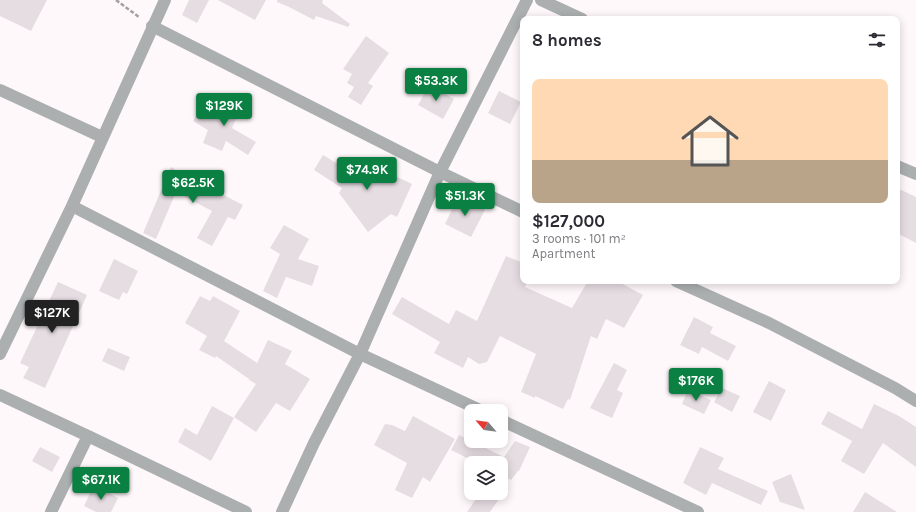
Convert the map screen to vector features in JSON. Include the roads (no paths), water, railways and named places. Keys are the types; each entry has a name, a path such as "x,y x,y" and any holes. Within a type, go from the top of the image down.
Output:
{"street":[{"path":"0,354 72,206 165,0"},
{"path":"282,512 314,443 360,354 440,172 527,0"},
{"path":"541,0 576,16"},
{"path":"152,26 440,172 520,211"},
{"path":"0,90 102,138"},
{"path":"900,167 916,174"},
{"path":"72,206 360,354 467,404"},
{"path":"683,284 769,323 895,388 916,401"},
{"path":"0,395 246,512"},
{"path":"508,423 698,512"},
{"path":"51,512 88,436"}]}
